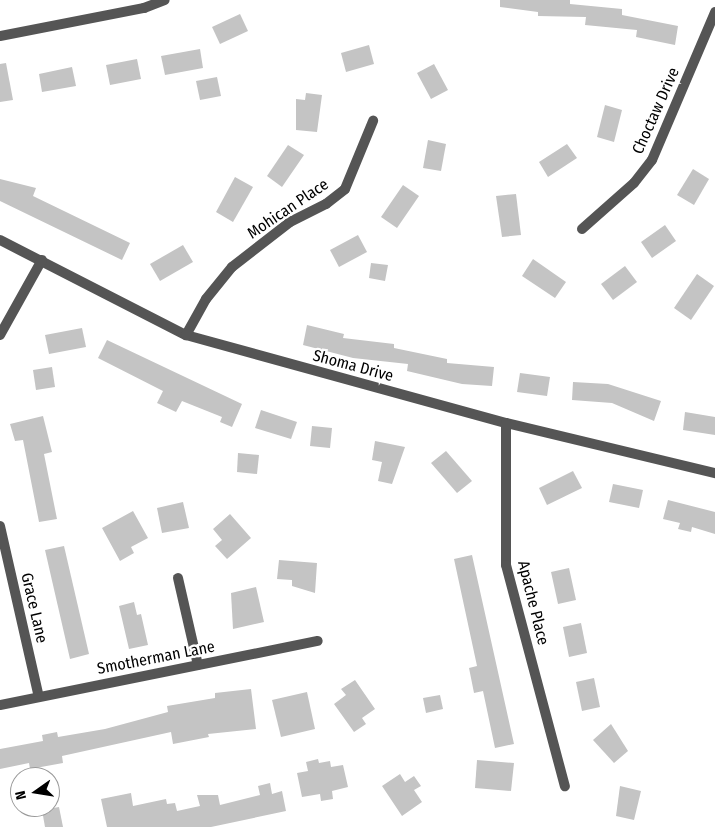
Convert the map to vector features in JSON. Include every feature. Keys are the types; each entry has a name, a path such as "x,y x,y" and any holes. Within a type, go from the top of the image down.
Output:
{"street":[{"path":"0,36 144,8 165,0"},
{"name":"Choctaw Drive","path":"582,229 634,184 652,160 715,12"},
{"name":"Mohican Place","path":"186,335 206,299 232,267 290,222 326,204 345,189 373,121"},
{"name":"Shoma Drive","path":"0,240 186,335 506,423 715,473"},
{"path":"0,335 42,260"},
{"name":"Apache Place","path":"506,423 506,565 565,786"},
{"name":"Grace Lane","path":"0,526 39,697"},
{"path":"178,578 198,665"},
{"name":"Smotherman Lane","path":"0,705 318,641"}],"building":[{"path":"500,0 570,0 570,4 622,9 622,15 678,26 675,45 636,37 637,30 585,25 586,17 538,16 538,12 500,7"},
{"path":"240,14 248,31 220,44 212,27"},
{"path":"369,45 374,64 346,72 341,53"},
{"path":"200,49 203,68 165,75 161,56"},
{"path":"137,59 141,79 110,85 106,65"},
{"path":"6,63 13,100 0,102 0,64"},
{"path":"434,64 448,90 431,99 417,73"},
{"path":"72,67 76,86 42,92 39,74"},
{"path":"217,77 221,96 200,100 196,81"},
{"path":"306,93 322,95 317,132 296,130 296,99 305,100"},
{"path":"605,105 622,110 614,142 597,137"},
{"path":"428,140 446,144 441,171 423,168"},
{"path":"567,144 577,158 548,177 539,162"},
{"path":"288,145 304,155 282,187 267,176"},
{"path":"693,169 709,179 694,205 677,195"},
{"path":"235,177 253,187 233,222 216,212"},
{"path":"0,179 36,188 33,196 130,243 122,260 0,201"},
{"path":"403,185 419,196 397,228 381,217"},
{"path":"516,194 521,235 502,237 496,196"},
{"path":"665,225 676,241 652,258 641,242"},
{"path":"358,235 367,252 339,267 330,250"},
{"path":"183,245 193,262 160,281 150,264"},
{"path":"533,259 566,282 555,298 522,276"},
{"path":"371,263 388,265 385,281 369,278"},
{"path":"625,266 637,282 613,300 601,284"},
{"path":"697,274 714,286 691,320 674,308"},
{"path":"307,325 344,334 343,338 394,344 394,348 447,359 447,363 494,367 492,386 462,384 407,371 408,364 353,358 303,345"},
{"path":"82,328 86,347 49,354 45,335"},
{"path":"107,340 242,404 232,427 220,422 222,417 182,401 176,412 157,403 163,391 98,358"},
{"path":"52,367 55,387 36,390 33,370"},
{"path":"520,373 550,377 547,396 517,392"},
{"path":"573,382 608,384 661,401 654,421 612,403 572,400"},
{"path":"261,410 297,422 291,439 255,428"},
{"path":"685,412 715,417 715,435 683,430"},
{"path":"43,416 52,452 44,454 57,519 39,522 23,440 15,441 10,424"},
{"path":"312,426 332,428 330,448 310,446"},
{"path":"375,441 405,447 392,484 378,481 382,462 372,460"},
{"path":"446,451 472,481 457,493 431,463"},
{"path":"238,453 259,455 257,474 237,472"},
{"path":"573,471 582,488 547,505 539,488"},
{"path":"613,484 643,490 639,508 609,502"},
{"path":"668,500 715,512 715,534 692,527 691,532 678,529 680,523 663,519"},
{"path":"183,502 189,528 162,533 157,508"},
{"path":"133,511 148,538 131,547 134,553 120,561 102,528"},
{"path":"230,514 251,538 227,559 215,546 222,540 213,529"},
{"path":"64,546 89,654 70,659 45,550"},
{"path":"472,555 514,744 495,748 483,691 474,693 469,668 477,666 454,559"},
{"path":"279,560 317,563 315,593 292,586 292,580 277,579"},
{"path":"569,568 576,600 558,604 551,572"},
{"path":"256,587 264,622 233,629 231,593"},
{"path":"134,602 137,615 141,614 148,645 129,649 119,606"},
{"path":"581,623 587,653 569,657 563,627"},
{"path":"594,678 600,707 582,711 576,682"},
{"path":"355,680 375,709 362,718 366,724 354,732 334,704 346,695 341,689"},
{"path":"251,689 256,729 208,734 209,737 173,744 171,732 62,756 63,763 30,767 29,763 0,769 0,749 43,741 42,735 57,732 58,737 105,729 168,712 167,706 215,698 215,693"},
{"path":"307,692 315,729 281,737 272,700"},
{"path":"440,695 443,709 426,713 423,698"},
{"path":"611,724 628,751 614,763 593,740"},
{"path":"318,759 319,763 330,761 331,767 343,765 348,787 332,791 333,799 321,801 320,794 302,797 297,773 308,771 306,762"},
{"path":"477,760 514,763 511,791 475,788"},
{"path":"400,774 405,782 414,776 421,786 414,790 422,802 402,816 382,786"},
{"path":"270,783 272,794 282,791 286,811 211,827 107,827 101,799 131,793 133,806 166,799 167,804 175,803 177,811 200,806 197,795 218,795 220,805 260,795 258,786"},
{"path":"620,786 641,791 634,820 616,816"},
{"path":"60,812 63,827 45,827 43,817 60,817"}]}
